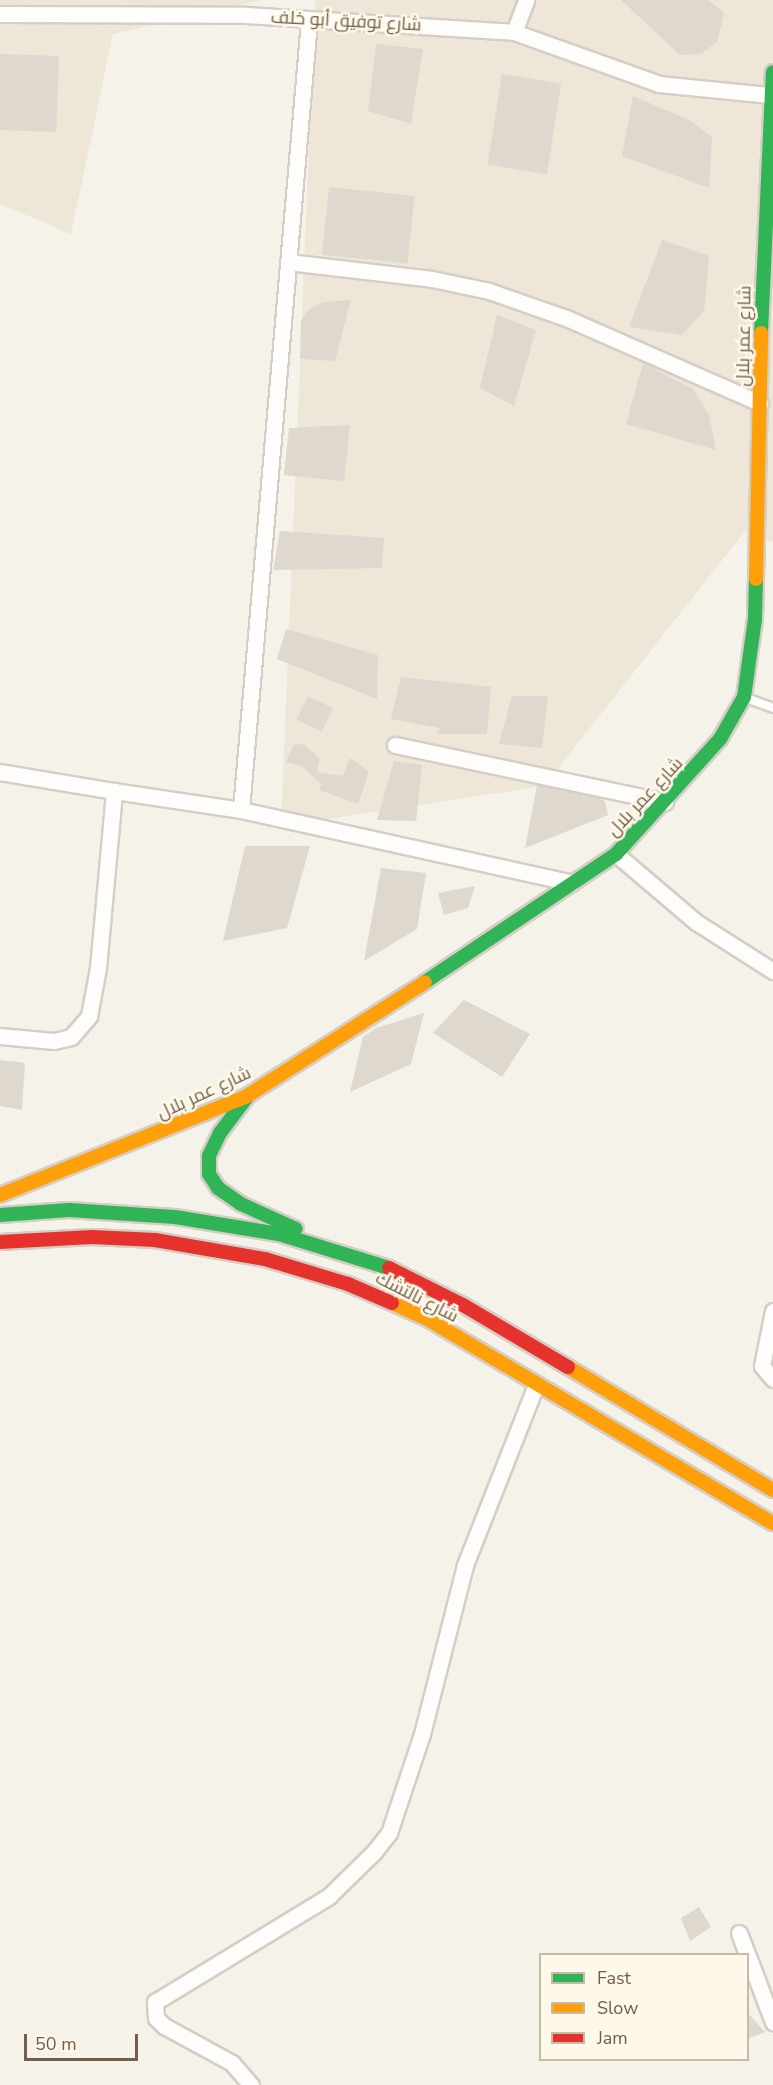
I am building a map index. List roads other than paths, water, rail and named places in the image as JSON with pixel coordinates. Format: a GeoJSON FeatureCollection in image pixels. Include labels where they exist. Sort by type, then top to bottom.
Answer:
{"type":"FeatureCollection","features":[{"type":"Feature","properties":{"kind":"street"},"geometry":{"type":"LineString","coordinates":[[514,32],[526,0]]}},
{"type":"Feature","properties":{"kind":"street","name":"شارع توفيق أبو خلف"},"geometry":{"type":"LineString","coordinates":[[0,14],[39,6],[246,15],[309,21],[514,32],[659,84],[770,95]]}},
{"type":"Feature","properties":{"kind":"street"},"geometry":{"type":"LineString","coordinates":[[241,810],[309,21]]}},
{"type":"Feature","properties":{"kind":"street","name":"شارع عمر بلال"},"geometry":{"type":"LineString","coordinates":[[0,1195],[247,1096],[485,943],[616,854],[720,739],[744,697],[755,619],[760,403],[767,305],[770,95],[773,72]]}},
{"type":"Feature","properties":{"kind":"street"},"geometry":{"type":"LineString","coordinates":[[288,262],[432,279],[489,291],[566,318],[760,403]]}},
{"type":"Feature","properties":{"kind":"street"},"geometry":{"type":"LineString","coordinates":[[395,745],[665,802]]}},
{"type":"Feature","properties":{"kind":"street"},"geometry":{"type":"LineString","coordinates":[[0,772],[241,810],[572,883]]}},
{"type":"Feature","properties":{"kind":"street"},"geometry":{"type":"LineString","coordinates":[[0,1036],[37,1042],[71,1037],[89,1016],[98,968],[114,791]]}},
{"type":"Feature","properties":{"kind":"street"},"geometry":{"type":"LineString","coordinates":[[616,854],[696,922],[773,971]]}},
{"type":"Feature","properties":{"kind":"street"},"geometry":{"type":"LineString","coordinates":[[247,1096],[220,1133],[209,1156],[209,1174],[218,1188],[242,1204],[339,1249]]}},
{"type":"Feature","properties":{"kind":"street","name":"شارع نالتشك"},"geometry":{"type":"LineString","coordinates":[[0,1215],[69,1210],[175,1217],[246,1227],[339,1249],[406,1274],[444,1294],[773,1490]]}},
{"type":"Feature","properties":{"kind":"street","name":"شارع نالتشك"},"geometry":{"type":"LineString","coordinates":[[0,1242],[92,1237],[155,1240],[265,1259],[348,1284],[424,1317],[773,1523]]}},
{"type":"Feature","properties":{"kind":"street"},"geometry":{"type":"LineString","coordinates":[[773,1311],[762,1366],[773,1379]]}},
{"type":"Feature","properties":{"kind":"street"},"geometry":{"type":"LineString","coordinates":[[251,2085],[232,2063],[164,2026],[156,2018],[155,2002],[329,1896],[374,1852],[388,1833],[422,1734],[465,1565],[536,1385]]}},
{"type":"Feature","properties":{"kind":"street"},"geometry":{"type":"LineString","coordinates":[[739,1934],[746,1953]]}},
{"type":"Feature","properties":{"kind":"street"},"geometry":{"type":"LineString","coordinates":[[749,1960],[773,2022]]}},
{"type":"Feature","properties":{"kind":"lane"},"geometry":{"type":"LineString","coordinates":[[744,697],[773,708]]}}]}
